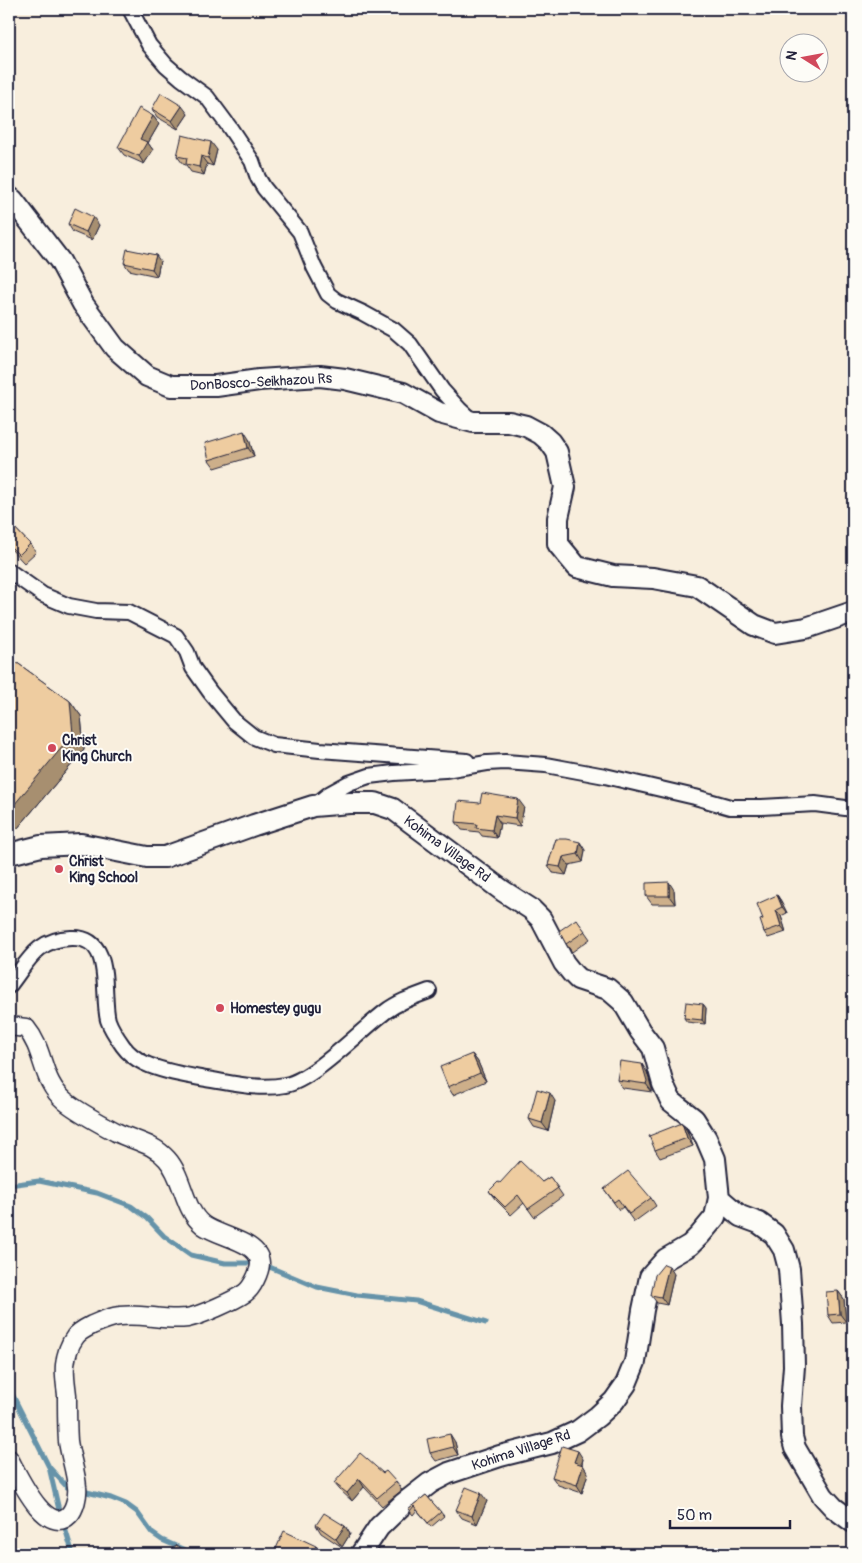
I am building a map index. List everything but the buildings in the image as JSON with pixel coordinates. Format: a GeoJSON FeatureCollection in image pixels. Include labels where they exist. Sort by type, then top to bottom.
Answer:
{"type":"FeatureCollection","features":[{"type":"Feature","properties":{"kind":"main road","name":"DonBosco-Seikhazou Rs"},"geometry":{"type":"LineString","coordinates":[[9,197],[60,261],[84,304],[115,348],[148,376],[172,386],[216,386],[259,380],[320,376],[344,379],[403,393],[439,413],[473,422],[510,422],[526,426],[541,434],[557,452],[565,487],[558,518],[558,544],[577,567],[612,576],[652,578],[698,586],[754,625],[775,633],[806,628],[853,612]]}},
{"type":"Feature","properties":{"kind":"main road","name":"Kohima Village Rd"},"geometry":{"type":"LineString","coordinates":[[9,854],[41,846],[81,844],[147,857],[165,857],[254,824],[313,806],[375,803],[393,809],[503,891],[531,909],[541,919],[564,963],[572,973],[578,979],[608,989],[623,1002],[640,1031],[653,1048],[663,1084],[671,1101],[694,1119],[706,1138],[715,1159],[718,1198],[715,1217],[690,1245],[666,1259],[650,1277],[635,1362],[626,1384],[614,1401],[578,1431],[552,1443],[500,1456],[449,1473],[430,1483],[403,1504],[380,1527],[361,1554]]}},
{"type":"Feature","properties":{"kind":"main road"},"geometry":{"type":"LineString","coordinates":[[718,1198],[740,1216],[759,1223],[774,1234],[784,1250],[790,1269],[793,1324],[794,1366],[790,1406],[792,1436],[799,1455],[823,1496],[834,1508],[853,1522]]}},
{"type":"Feature","properties":{"kind":"street"},"geometry":{"type":"LineString","coordinates":[[130,9],[148,45],[181,78],[207,97],[230,128],[252,161],[264,188],[300,232],[314,267],[328,294],[337,302],[363,313],[394,330],[410,344],[442,390],[473,422]]}},
{"type":"Feature","properties":{"kind":"street"},"geometry":{"type":"LineString","coordinates":[[9,571],[44,595],[69,606],[96,611],[129,612],[176,636],[187,652],[193,668],[210,692],[234,721],[254,737],[274,745],[487,763]]}},
{"type":"Feature","properties":{"kind":"street"},"geometry":{"type":"LineString","coordinates":[[313,806],[328,794],[349,783],[369,776],[394,772],[445,770],[505,762],[546,765],[605,776],[730,807],[815,804],[853,809]]}},
{"type":"Feature","properties":{"kind":"street"},"geometry":{"type":"LineString","coordinates":[[9,986],[36,950],[62,939],[75,938],[88,941],[98,950],[101,957],[105,980],[108,1022],[124,1047],[134,1056],[144,1063],[188,1075],[239,1085],[270,1086],[294,1083],[320,1066],[386,1011],[400,1002],[428,991]]}},
{"type":"Feature","properties":{"kind":"street"},"geometry":{"type":"LineString","coordinates":[[9,1026],[26,1028],[35,1039],[41,1054],[45,1073],[52,1086],[65,1101],[117,1132],[159,1150],[174,1169],[193,1213],[203,1225],[224,1236],[244,1243],[255,1250],[260,1263],[255,1281],[247,1292],[188,1318],[164,1319],[120,1316],[105,1319],[75,1336],[68,1351],[65,1365],[68,1440],[76,1494],[74,1507],[70,1514],[64,1518],[54,1519],[48,1516],[36,1504],[24,1487],[9,1459]]}},
{"type":"Feature","properties":{"kind":"waterway"},"geometry":{"type":"LineString","coordinates":[[9,1185],[39,1181],[97,1193],[131,1206],[147,1218],[164,1236],[191,1255],[225,1263],[260,1263],[317,1287],[357,1295],[416,1301],[486,1323]]}},
{"type":"Feature","properties":{"kind":"waterway"},"geometry":{"type":"LineString","coordinates":[[9,1388],[49,1467],[59,1510]]}},
{"type":"Feature","properties":{"kind":"waterway"},"geometry":{"type":"LineString","coordinates":[[49,1467],[67,1487],[111,1498],[126,1504],[137,1512],[152,1533],[162,1540],[194,1554]]}},
{"type":"Feature","properties":{"kind":"waterway"},"geometry":{"type":"LineString","coordinates":[[65,1528],[72,1551],[75,1554]]}},
{"type":"Feature","properties":{"kind":"place","name":"Christ King Church"},"geometry":{"type":"Point","coordinates":[52,748]}},
{"type":"Feature","properties":{"kind":"place","name":"Christ King School"},"geometry":{"type":"Point","coordinates":[59,869]}},
{"type":"Feature","properties":{"kind":"place","name":"Homestey gugu"},"geometry":{"type":"Point","coordinates":[220,1008]}}]}
